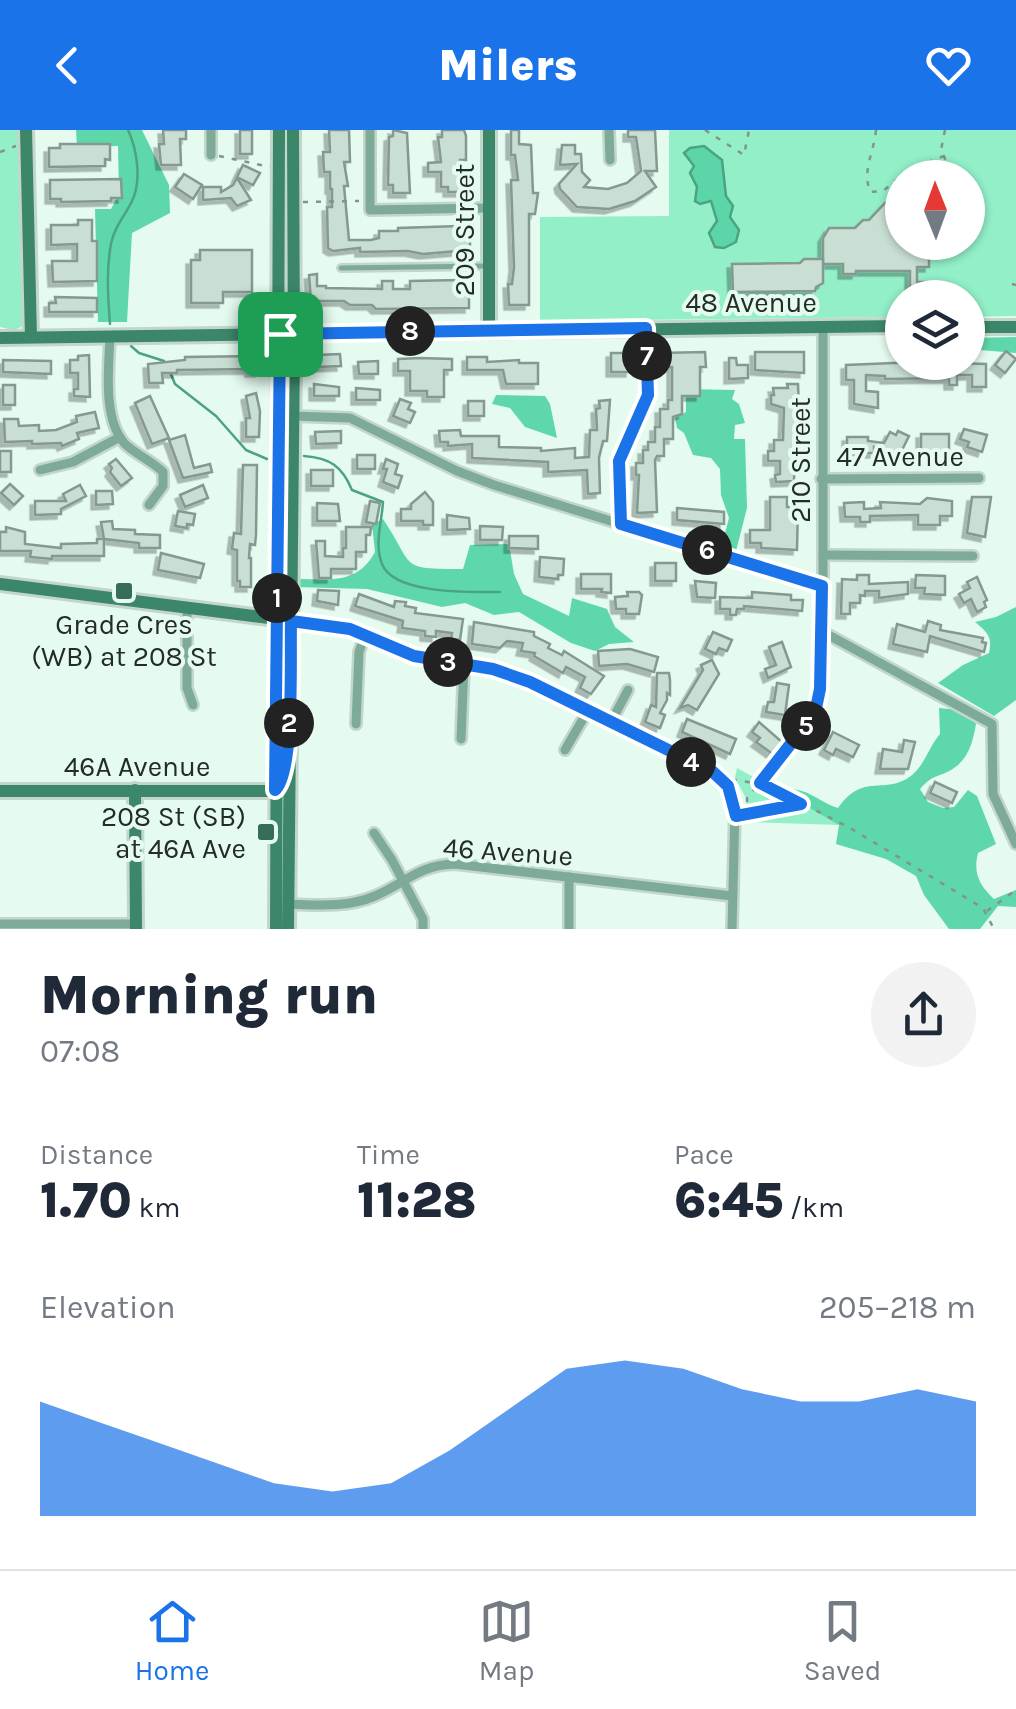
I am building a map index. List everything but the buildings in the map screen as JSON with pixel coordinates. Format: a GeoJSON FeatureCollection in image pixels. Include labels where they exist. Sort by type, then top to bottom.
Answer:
{"type":"FeatureCollection","features":[{"type":"Feature","properties":{"kind":"main road"},"geometry":{"type":"LineString","coordinates":[[276,929],[275,790],[293,416],[279,130]]}},
{"type":"Feature","properties":{"kind":"main road"},"geometry":{"type":"LineString","coordinates":[[288,929],[288,711],[284,573],[277,512],[293,130]]}},
{"type":"Feature","properties":{"kind":"main road","name":"209 Street"},"geometry":{"type":"LineString","coordinates":[[489,130],[489,329]]}},
{"type":"Feature","properties":{"kind":"main road"},"geometry":{"type":"LineString","coordinates":[[26,136],[31,337]]}},
{"type":"Feature","properties":{"kind":"main road","name":"48 Avenue"},"geometry":{"type":"LineString","coordinates":[[0,338],[885,326]]}},
{"type":"Feature","properties":{"kind":"main road"},"geometry":{"type":"LineString","coordinates":[[985,326],[1016,327]]}},
{"type":"Feature","properties":{"kind":"main road"},"geometry":{"type":"LineString","coordinates":[[0,584],[284,620]]}},
{"type":"Feature","properties":{"kind":"main road"},"geometry":{"type":"LineString","coordinates":[[275,790],[281,786],[289,756]]}},
{"type":"Feature","properties":{"kind":"main road"},"geometry":{"type":"LineString","coordinates":[[135,790],[136,926]]}},
{"type":"Feature","properties":{"kind":"main road","name":"46A Avenue"},"geometry":{"type":"LineString","coordinates":[[0,791],[275,790]]}},
{"type":"Feature","properties":{"kind":"street"},"geometry":{"type":"LineString","coordinates":[[211,130],[211,155]]}},
{"type":"Feature","properties":{"kind":"street"},"geometry":{"type":"LineString","coordinates":[[370,130],[370,210],[489,208]]}},
{"type":"Feature","properties":{"kind":"street"},"geometry":{"type":"LineString","coordinates":[[609,130],[610,160]]}},
{"type":"Feature","properties":{"kind":"street","name":"210 Street"},"geometry":{"type":"LineString","coordinates":[[815,713],[823,632],[823,326]]}},
{"type":"Feature","properties":{"kind":"street"},"geometry":{"type":"LineString","coordinates":[[621,524],[619,461],[648,395],[646,328]]}},
{"type":"Feature","properties":{"kind":"street"},"geometry":{"type":"LineString","coordinates":[[110,336],[110,398],[120,437],[163,472],[163,486],[149,505]]}},
{"type":"Feature","properties":{"kind":"street"},"geometry":{"type":"LineString","coordinates":[[293,416],[350,418],[457,472],[822,586]]}},
{"type":"Feature","properties":{"kind":"street"},"geometry":{"type":"LineString","coordinates":[[40,470],[73,462],[120,437]]}},
{"type":"Feature","properties":{"kind":"street","name":"47 Avenue"},"geometry":{"type":"LineString","coordinates":[[821,480],[979,478]]}},
{"type":"Feature","properties":{"kind":"street"},"geometry":{"type":"LineString","coordinates":[[822,555],[973,556]]}},
{"type":"Feature","properties":{"kind":"street"},"geometry":{"type":"LineString","coordinates":[[187,607],[188,688],[193,705]]}},
{"type":"Feature","properties":{"kind":"street"},"geometry":{"type":"LineString","coordinates":[[284,620],[350,629],[414,656],[493,669],[530,682],[721,778],[741,816],[732,929]]}},
{"type":"Feature","properties":{"kind":"street"},"geometry":{"type":"LineString","coordinates":[[823,632],[992,724],[993,794],[1016,844]]}},
{"type":"Feature","properties":{"kind":"street"},"geometry":{"type":"LineString","coordinates":[[356,724],[359,652],[364,635]]}},
{"type":"Feature","properties":{"kind":"street"},"geometry":{"type":"LineString","coordinates":[[460,739],[464,664]]}},
{"type":"Feature","properties":{"kind":"street"},"geometry":{"type":"LineString","coordinates":[[610,724],[628,690]]}},
{"type":"Feature","properties":{"kind":"street"},"geometry":{"type":"LineString","coordinates":[[565,750],[587,712]]}},
{"type":"Feature","properties":{"kind":"street"},"geometry":{"type":"LineString","coordinates":[[374,833],[423,919],[423,929]]}},
{"type":"Feature","properties":{"kind":"street","name":"46 Avenue"},"geometry":{"type":"LineString","coordinates":[[288,904],[348,905],[375,896],[434,865],[732,896]]}},
{"type":"Feature","properties":{"kind":"street"},"geometry":{"type":"LineString","coordinates":[[569,929],[570,877]]}},
{"type":"Feature","properties":{"kind":"street"},"geometry":{"type":"LineString","coordinates":[[0,924],[136,926]]}},
{"type":"Feature","properties":{"kind":"lane"},"geometry":{"type":"LineString","coordinates":[[341,268],[489,266]]}},
{"type":"Feature","properties":{"kind":"path"},"geometry":{"type":"LineString","coordinates":[[705,130],[744,156],[749,130]]}},
{"type":"Feature","properties":{"kind":"path"},"geometry":{"type":"LineString","coordinates":[[876,130],[874,150],[865,170],[870,192],[882,191],[910,169],[944,156]]}},
{"type":"Feature","properties":{"kind":"path"},"geometry":{"type":"LineString","coordinates":[[944,130],[941,150],[946,160]]}},
{"type":"Feature","properties":{"kind":"path"},"geometry":{"type":"LineString","coordinates":[[0,152],[26,136]]}},
{"type":"Feature","properties":{"kind":"path"},"geometry":{"type":"LineString","coordinates":[[211,155],[271,167]]}},
{"type":"Feature","properties":{"kind":"path"},"geometry":{"type":"LineString","coordinates":[[302,202],[359,201]]}},
{"type":"Feature","properties":{"kind":"path"},"geometry":{"type":"LineString","coordinates":[[801,804],[741,816],[747,798],[815,713]]}},
{"type":"Feature","properties":{"kind":"path"},"geometry":{"type":"LineString","coordinates":[[721,778],[760,783],[866,837],[986,912],[994,929]]}},
{"type":"Feature","properties":{"kind":"path"},"geometry":{"type":"LineString","coordinates":[[986,912],[1016,890]]}},
{"type":"Feature","properties":{"kind":"shaded area"},"geometry":{"type":"Polygon","coordinates":[[[0,130],[19,130],[25,314],[23,326],[14,330],[0,327],[0,130]]]}},
{"type":"Feature","properties":{"kind":"shaded area"},"geometry":{"type":"Polygon","coordinates":[[[76,130],[142,130],[169,185],[170,213],[132,233],[127,322],[98,322],[95,209],[111,209],[119,194],[118,146],[77,147],[76,130]]]}},
{"type":"Feature","properties":{"kind":"shaded area"},"geometry":{"type":"Polygon","coordinates":[[[669,130],[1016,130],[1016,316],[985,317],[985,280],[885,280],[885,317],[540,321],[540,217],[669,216],[669,130]]]}},
{"type":"Feature","properties":{"kind":"shaded area"},"geometry":{"type":"Polygon","coordinates":[[[704,146],[722,160],[726,196],[733,206],[730,217],[739,230],[736,242],[724,248],[715,247],[709,233],[717,221],[711,201],[695,201],[697,187],[690,173],[694,166],[684,153],[704,146]]]}},
{"type":"Feature","properties":{"kind":"shaded area"},"geometry":{"type":"Polygon","coordinates":[[[1016,337],[1016,353],[985,350],[985,338],[1016,337]]]}},
{"type":"Feature","properties":{"kind":"shaded area"},"geometry":{"type":"Polygon","coordinates":[[[686,389],[735,390],[732,399],[739,404],[745,423],[735,425],[734,439],[745,439],[747,508],[736,551],[721,548],[729,518],[721,495],[720,469],[711,458],[693,455],[684,433],[677,428],[675,418],[686,412],[686,389]]]}},
{"type":"Feature","properties":{"kind":"shaded area"},"geometry":{"type":"Polygon","coordinates":[[[496,395],[545,396],[557,438],[525,427],[510,408],[492,404],[496,395]]]}},
{"type":"Feature","properties":{"kind":"shaded area"},"geometry":{"type":"Polygon","coordinates":[[[383,519],[405,556],[417,566],[427,568],[463,569],[470,545],[509,544],[514,574],[523,594],[569,616],[572,598],[607,609],[615,627],[634,642],[609,644],[595,651],[571,643],[519,612],[494,615],[465,603],[442,607],[367,589],[295,587],[296,579],[342,578],[360,570],[375,552],[372,524],[383,519]]]}},
{"type":"Feature","properties":{"kind":"shaded area"},"geometry":{"type":"Polygon","coordinates":[[[1016,607],[1016,700],[994,716],[938,683],[989,653],[988,635],[975,622],[1016,607]]]}},
{"type":"Feature","properties":{"kind":"shaded area"},"geometry":{"type":"Polygon","coordinates":[[[939,708],[969,711],[976,724],[973,737],[959,764],[920,789],[928,802],[943,808],[954,807],[968,790],[977,796],[996,844],[978,853],[979,878],[994,899],[1016,890],[1016,907],[998,906],[980,929],[949,929],[924,895],[916,876],[886,859],[836,844],[839,825],[787,795],[791,789],[798,790],[838,808],[864,787],[890,785],[908,778],[940,734],[939,708]]]}},
{"type":"Feature","properties":{"kind":"shaded area"},"geometry":{"type":"Polygon","coordinates":[[[737,768],[840,825],[747,822],[746,798],[735,778],[737,768]]]}},
{"type":"Feature","properties":{"kind":"waterway"},"geometry":{"type":"LineString","coordinates":[[110,324],[111,244],[132,201],[138,175],[128,130]]}},
{"type":"Feature","properties":{"kind":"waterway"},"geometry":{"type":"LineString","coordinates":[[131,346],[139,353],[164,361]]}},
{"type":"Feature","properties":{"kind":"waterway"},"geometry":{"type":"LineString","coordinates":[[170,372],[175,384],[216,416],[246,450],[267,459]]}},
{"type":"Feature","properties":{"kind":"waterway"},"geometry":{"type":"LineString","coordinates":[[304,456],[334,465],[352,490],[383,502],[379,549],[389,574],[435,590],[500,592]]}},
{"type":"Feature","properties":{"kind":"place","name":"Grade Cres (WB) at 208 St"},"geometry":{"type":"Point","coordinates":[124,591]}},
{"type":"Feature","properties":{"kind":"place","name":"208 St (SB) at 46A Ave"},"geometry":{"type":"Point","coordinates":[266,832]}},
{"type":"Feature","properties":{"kind":"route"},"geometry":{"type":"LineString","coordinates":[[646,328],[648,395],[619,461],[621,524],[822,586],[820,689],[815,713],[760,783],[801,804],[736,816],[728,786],[713,772],[530,682],[493,669],[414,656],[350,629],[291,621],[289,756],[281,786],[275,790],[280,334],[646,328]]}}]}
